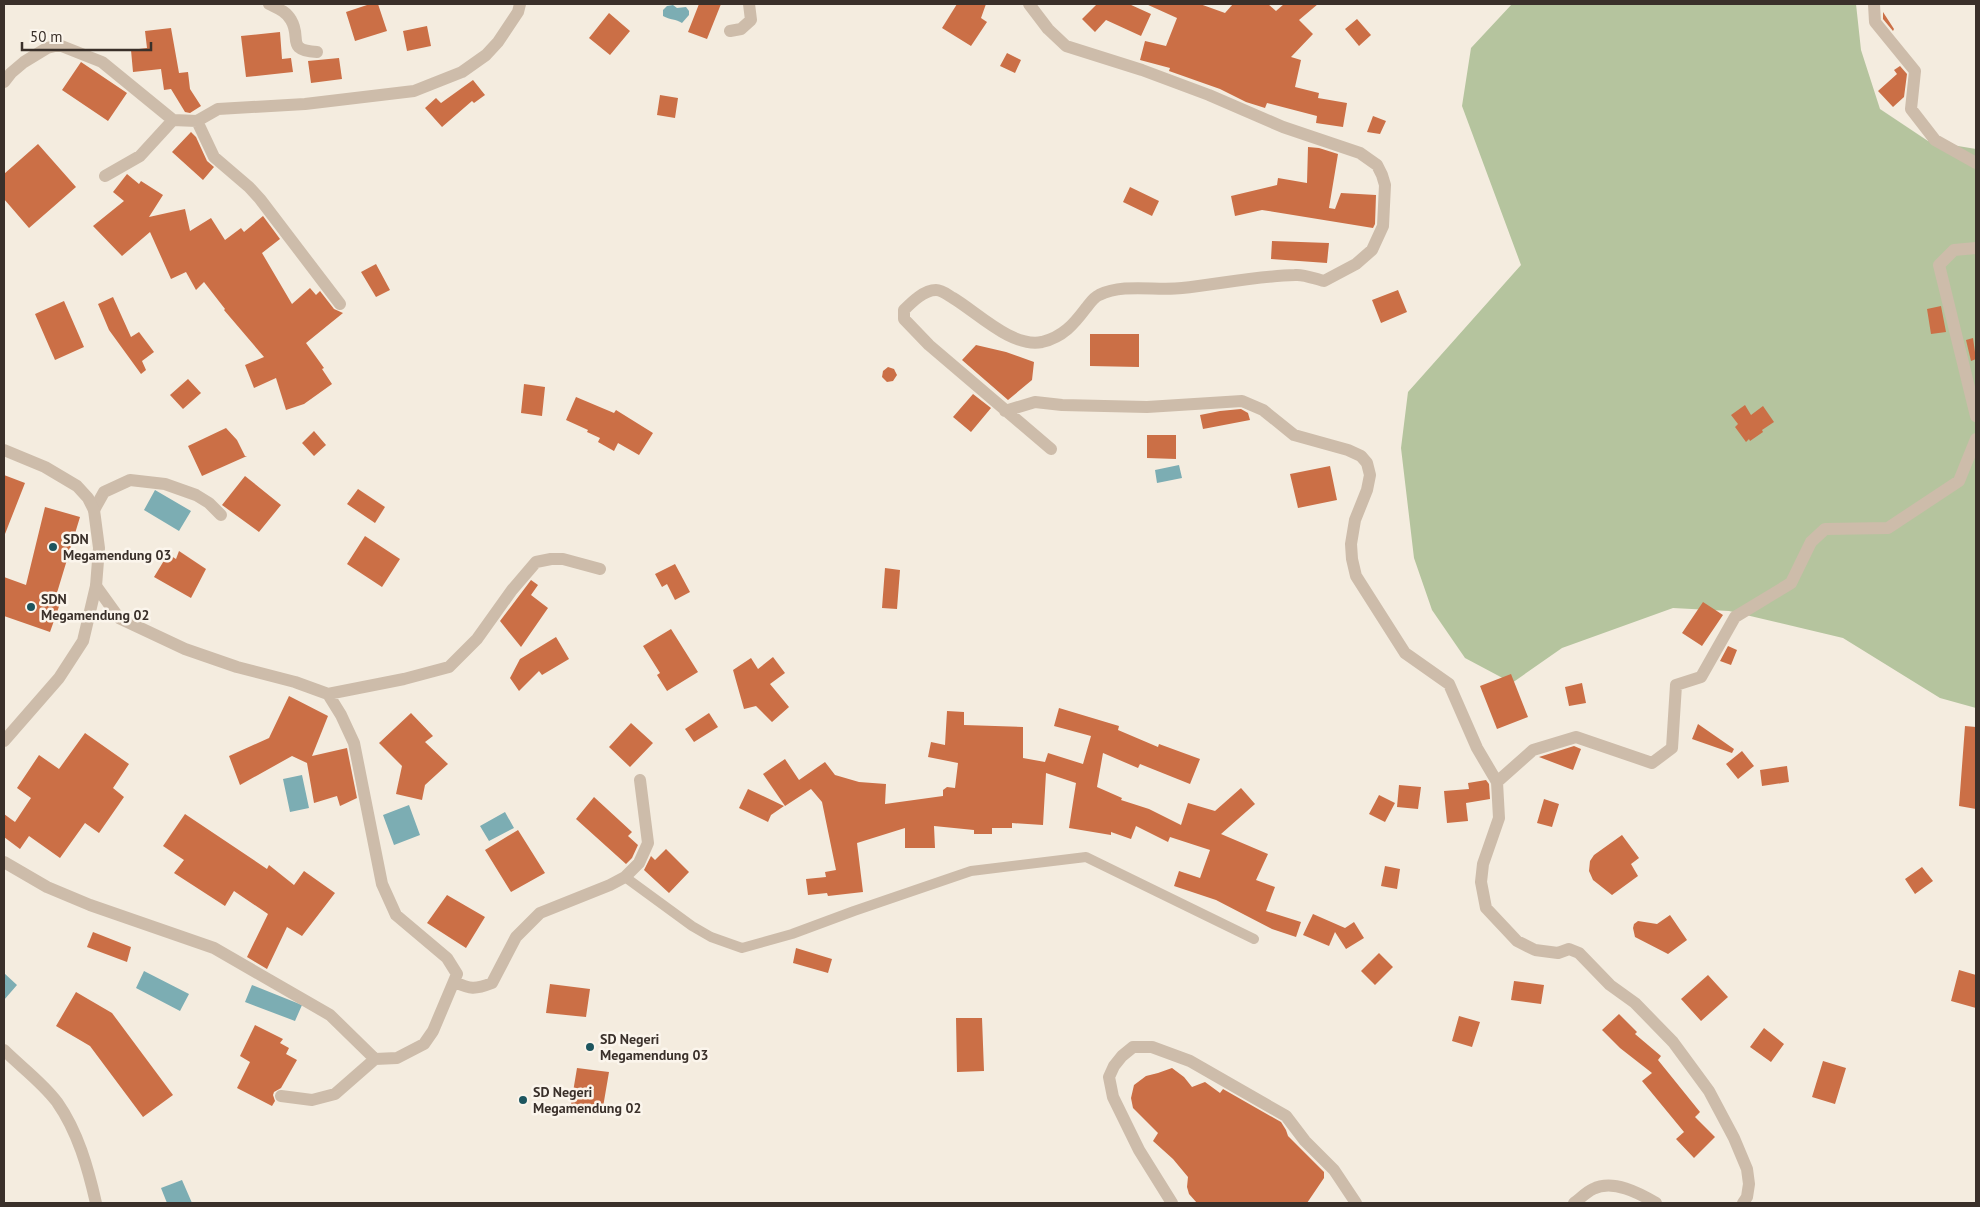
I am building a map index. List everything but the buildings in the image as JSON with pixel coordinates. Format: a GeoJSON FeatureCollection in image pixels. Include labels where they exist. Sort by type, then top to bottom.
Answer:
{"type":"FeatureCollection","features":[{"type":"Feature","properties":{"kind":"street"},"geometry":{"type":"LineString","coordinates":[[269,4],[285,12],[292,22],[297,45],[303,51],[317,52]]}},
{"type":"Feature","properties":{"kind":"street"},"geometry":{"type":"LineString","coordinates":[[4,82],[24,62],[47,48],[59,45],[102,62],[173,120],[197,121],[218,109],[296,104],[414,91],[462,72],[486,55],[498,42],[518,12],[520,4]]}},
{"type":"Feature","properties":{"kind":"street"},"geometry":{"type":"LineString","coordinates":[[730,31],[741,29],[751,20],[749,4]]}},
{"type":"Feature","properties":{"kind":"street"},"geometry":{"type":"LineString","coordinates":[[1029,4],[1048,29],[1066,46],[1210,95],[1283,127],[1360,153],[1377,165],[1382,174],[1384,185],[1383,226],[1372,250],[1356,264],[1324,281],[1297,274],[1179,288],[1124,289],[1107,292],[1096,296],[1065,332],[1054,339],[1038,342],[1023,342],[995,327],[965,305],[939,291],[926,292],[910,303],[904,310],[904,319],[929,345],[1051,448]]}},
{"type":"Feature","properties":{"kind":"street"},"geometry":{"type":"LineString","coordinates":[[1874,4],[1875,22],[1915,71],[1911,109],[1935,140],[1976,162]]}},
{"type":"Feature","properties":{"kind":"street"},"geometry":{"type":"LineString","coordinates":[[105,176],[140,156],[173,120]]}},
{"type":"Feature","properties":{"kind":"street"},"geometry":{"type":"LineString","coordinates":[[197,121],[214,157],[250,187],[340,304]]}},
{"type":"Feature","properties":{"kind":"street"},"geometry":{"type":"LineString","coordinates":[[1976,248],[1954,250],[1939,265],[1976,416]]}},
{"type":"Feature","properties":{"kind":"street"},"geometry":{"type":"LineString","coordinates":[[1005,411],[1035,402],[1062,406],[1147,406],[1242,401],[1263,410],[1294,435],[1348,450],[1361,456],[1367,463],[1370,475],[1367,490],[1354,520],[1351,544],[1356,576],[1406,653],[1449,684],[1477,748],[1497,782],[1499,818],[1483,864],[1481,882],[1486,908],[1517,941],[1535,950],[1558,953],[1569,949],[1579,953],[1610,985],[1635,1003],[1673,1042],[1709,1091],[1734,1138],[1747,1169],[1747,1197],[1743,1203]]}},
{"type":"Feature","properties":{"kind":"street"},"geometry":{"type":"LineString","coordinates":[[1497,782],[1533,750],[1576,737],[1652,763],[1672,748],[1676,685],[1701,677],[1735,617],[1791,583],[1811,542],[1825,529],[1888,528],[1959,481],[1976,439]]}},
{"type":"Feature","properties":{"kind":"street"},"geometry":{"type":"LineString","coordinates":[[4,450],[45,467],[77,486],[88,498],[94,510],[99,548],[96,586],[84,642],[59,678],[4,741]]}},
{"type":"Feature","properties":{"kind":"street"},"geometry":{"type":"LineString","coordinates":[[94,510],[104,492],[130,480],[165,484],[196,495],[209,503],[221,515]]}},
{"type":"Feature","properties":{"kind":"street"},"geometry":{"type":"LineString","coordinates":[[96,586],[119,618],[185,649],[237,668],[295,682],[328,694],[404,679],[449,667],[477,639],[512,590],[536,562],[563,559],[600,569]]}},
{"type":"Feature","properties":{"kind":"street"},"geometry":{"type":"LineString","coordinates":[[281,1096],[312,1100],[335,1094],[375,1059],[396,1058],[424,1044],[433,1031],[457,974],[447,958],[396,915],[382,884],[354,743],[341,714],[328,694]]}},
{"type":"Feature","properties":{"kind":"street"},"geometry":{"type":"LineString","coordinates":[[454,982],[471,989],[478,989],[492,983],[516,937],[540,913],[610,885],[624,877],[639,863],[648,842],[640,780]]}},
{"type":"Feature","properties":{"kind":"street"},"geometry":{"type":"LineString","coordinates":[[4,862],[47,887],[90,905],[214,948],[330,1014],[375,1059]]}},
{"type":"Feature","properties":{"kind":"street"},"geometry":{"type":"LineString","coordinates":[[1172,1203],[1139,1150],[1113,1097],[1109,1077],[1114,1066],[1133,1047],[1152,1047],[1190,1061],[1286,1116],[1305,1141],[1334,1170],[1356,1203]]}},
{"type":"Feature","properties":{"kind":"street"},"geometry":{"type":"LineString","coordinates":[[4,1050],[56,1102],[77,1138],[96,1203]]}},
{"type":"Feature","properties":{"kind":"street"},"geometry":{"type":"LineString","coordinates":[[1574,1203],[1593,1189],[1605,1186],[1640,1194],[1656,1203]]}},
{"type":"Feature","properties":{"kind":"lane"},"geometry":{"type":"LineString","coordinates":[[624,877],[692,926],[711,937],[742,948],[792,934],[971,871],[1086,858],[1254,939]]}},
{"type":"Feature","properties":{"kind":"green space"},"geometry":{"type":"Polygon","coordinates":[[[1512,4],[1856,4],[1861,50],[1880,109],[1928,141],[1976,149],[1976,708],[1940,698],[1843,638],[1729,611],[1673,608],[1562,648],[1512,683],[1465,658],[1432,610],[1414,558],[1401,448],[1408,392],[1521,265],[1462,106],[1471,48],[1512,4]]]}},
{"type":"Feature","properties":{"kind":"water"},"geometry":{"type":"Polygon","coordinates":[[[673,5],[677,8],[686,7],[689,11],[689,15],[682,23],[663,16],[663,10],[667,6],[673,5]]]}},
{"type":"Feature","properties":{"kind":"water"},"geometry":{"type":"Polygon","coordinates":[[[1179,465],[1182,478],[1157,483],[1155,470],[1179,465]]]}},
{"type":"Feature","properties":{"kind":"water"},"geometry":{"type":"Polygon","coordinates":[[[155,490],[191,511],[179,531],[144,510],[155,490]]]}},
{"type":"Feature","properties":{"kind":"water"},"geometry":{"type":"Polygon","coordinates":[[[302,775],[309,808],[290,812],[283,779],[302,775]]]}},
{"type":"Feature","properties":{"kind":"water"},"geometry":{"type":"Polygon","coordinates":[[[409,805],[420,835],[394,845],[383,815],[409,805]]]}},
{"type":"Feature","properties":{"kind":"water"},"geometry":{"type":"Polygon","coordinates":[[[505,812],[514,828],[489,841],[480,826],[505,812]]]}},
{"type":"Feature","properties":{"kind":"water"},"geometry":{"type":"Polygon","coordinates":[[[144,971],[189,994],[180,1011],[136,988],[144,971]]]}},
{"type":"Feature","properties":{"kind":"water"},"geometry":{"type":"Polygon","coordinates":[[[4,973],[17,985],[4,1000],[4,973]]]}},
{"type":"Feature","properties":{"kind":"water"},"geometry":{"type":"Polygon","coordinates":[[[252,985],[302,1005],[295,1021],[245,1002],[252,985]]]}},
{"type":"Feature","properties":{"kind":"water"},"geometry":{"type":"Polygon","coordinates":[[[182,1180],[192,1203],[167,1203],[161,1188],[182,1180]]]}},
{"type":"Feature","properties":{"kind":"place","name":"SDN Megamendung 03"},"geometry":{"type":"Point","coordinates":[53,547]}},
{"type":"Feature","properties":{"kind":"place","name":"SDN Megamendung 02"},"geometry":{"type":"Point","coordinates":[31,607]}},
{"type":"Feature","properties":{"kind":"place","name":"SD Negeri Megamendung 03"},"geometry":{"type":"Point","coordinates":[590,1047]}},
{"type":"Feature","properties":{"kind":"place","name":"SD Negeri Megamendung 02"},"geometry":{"type":"Point","coordinates":[523,1100]}}]}
